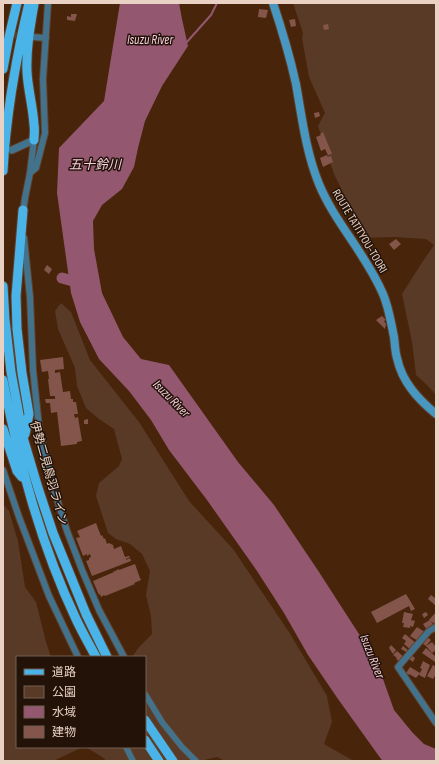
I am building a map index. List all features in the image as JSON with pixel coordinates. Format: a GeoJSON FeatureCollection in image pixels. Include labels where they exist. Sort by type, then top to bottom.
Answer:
{"type":"FeatureCollection","features":[{"type":"Feature","properties":{"kind":"main road"},"geometry":{"type":"LineString","coordinates":[[3,38],[13,3]]}},
{"type":"Feature","properties":{"kind":"main road"},"geometry":{"type":"LineString","coordinates":[[3,69],[17,3]]}},
{"type":"Feature","properties":{"kind":"main road"},"geometry":{"type":"LineString","coordinates":[[3,171],[8,113],[21,37],[29,3]]}},
{"type":"Feature","properties":{"kind":"main road"},"geometry":{"type":"LineString","coordinates":[[34,3],[29,37],[27,72],[34,126],[34,140]]}},
{"type":"Feature","properties":{"kind":"main road","name":"ROUTE TATITYOU-TOORI"},"geometry":{"type":"LineString","coordinates":[[273,3],[296,84],[305,138],[319,185],[335,214],[368,265],[382,292],[391,321],[397,359],[401,372],[408,386],[417,397],[436,414]]}},
{"type":"Feature","properties":{"kind":"main road"},"geometry":{"type":"LineString","coordinates":[[23,210],[16,296],[17,329],[29,414],[24,441]]}},
{"type":"Feature","properties":{"kind":"main road","name":"伊勢二見鳥羽ライン"},"geometry":{"type":"LineString","coordinates":[[3,286],[5,320],[12,372],[24,441],[56,540],[86,614],[107,656]]}},
{"type":"Feature","properties":{"kind":"main road","name":"伊勢二見鳥羽ライン"},"geometry":{"type":"LineString","coordinates":[[3,380],[26,482],[43,536],[58,578],[76,619],[95,656]]}},
{"type":"Feature","properties":{"kind":"main road"},"geometry":{"type":"LineString","coordinates":[[3,429],[17,471],[26,482]]}},
{"type":"Feature","properties":{"kind":"main road"},"geometry":{"type":"LineString","coordinates":[[146,721],[173,761]]}},
{"type":"Feature","properties":{"kind":"main road"},"geometry":{"type":"LineString","coordinates":[[146,742],[159,761]]}},
{"type":"Feature","properties":{"kind":"street"},"geometry":{"type":"LineString","coordinates":[[30,173],[36,168],[45,133],[43,79],[48,3]]}},
{"type":"Feature","properties":{"kind":"street"},"geometry":{"type":"LineString","coordinates":[[33,37],[46,38]]}},
{"type":"Feature","properties":{"kind":"street"},"geometry":{"type":"LineString","coordinates":[[12,150],[34,140]]}},
{"type":"Feature","properties":{"kind":"street"},"geometry":{"type":"LineString","coordinates":[[34,140],[23,210],[25,252],[30,297],[33,370],[39,427],[50,480],[67,531],[99,610],[123,656]]}},
{"type":"Feature","properties":{"kind":"street"},"geometry":{"type":"LineString","coordinates":[[3,470],[49,596],[78,656]]}},
{"type":"Feature","properties":{"kind":"street"},"geometry":{"type":"LineString","coordinates":[[436,627],[429,631],[398,667],[436,723]]}},
{"type":"Feature","properties":{"kind":"street"},"geometry":{"type":"LineString","coordinates":[[146,696],[162,722],[182,747],[196,761]]}},
{"type":"Feature","properties":{"kind":"street"},"geometry":{"type":"LineString","coordinates":[[126,748],[133,761]]}},
{"type":"Feature","properties":{"kind":"green space"},"geometry":{"type":"Polygon","coordinates":[[[293,3],[436,3],[436,395],[416,375],[412,342],[402,294],[434,245],[426,239],[394,237],[365,238],[334,174],[318,126],[325,113],[309,77],[302,38],[303,33],[293,3]]]}},
{"type":"Feature","properties":{"kind":"green space"},"geometry":{"type":"Polygon","coordinates":[[[61,303],[71,312],[90,360],[139,422],[189,501],[233,549],[289,632],[327,696],[332,722],[324,744],[354,761],[225,761],[217,757],[200,761],[105,761],[105,759],[88,748],[146,748],[146,656],[133,656],[152,634],[151,616],[146,595],[150,571],[142,554],[130,544],[116,539],[108,533],[96,496],[99,483],[119,466],[122,459],[114,429],[86,408],[77,386],[75,368],[58,329],[55,311],[61,303]]]}},
{"type":"Feature","properties":{"kind":"green space"},"geometry":{"type":"Polygon","coordinates":[[[3,504],[9,511],[18,541],[25,587],[36,602],[51,656],[16,656],[16,748],[81,748],[53,761],[3,761],[3,504]]]}},
{"type":"Feature","properties":{"kind":"water","name":"五十鈴川"},"geometry":{"type":"Polygon","coordinates":[[[120,3],[179,3],[188,46],[162,86],[145,121],[134,167],[122,189],[102,205],[93,221],[94,249],[102,293],[123,337],[141,359],[169,365],[238,462],[274,505],[377,662],[394,710],[424,744],[436,749],[436,761],[383,761],[381,759],[308,655],[284,613],[257,571],[207,500],[169,450],[151,420],[129,391],[99,359],[80,322],[71,293],[57,193],[59,148],[104,101],[120,3]]]}},
{"type":"Feature","properties":{"kind":"building"},"geometry":{"type":"Polygon","coordinates":[[[259,9],[268,10],[266,18],[258,17],[259,9]]]}},
{"type":"Feature","properties":{"kind":"building"},"geometry":{"type":"Polygon","coordinates":[[[71,14],[77,14],[75,21],[67,20],[67,16],[71,17],[71,14]]]}},
{"type":"Feature","properties":{"kind":"building"},"geometry":{"type":"Polygon","coordinates":[[[295,19],[296,26],[291,27],[289,20],[295,19]]]}},
{"type":"Feature","properties":{"kind":"building"},"geometry":{"type":"Polygon","coordinates":[[[328,24],[329,29],[324,30],[323,25],[328,24]]]}},
{"type":"Feature","properties":{"kind":"building"},"geometry":{"type":"Polygon","coordinates":[[[319,112],[320,116],[315,118],[314,113],[319,112]]]}},
{"type":"Feature","properties":{"kind":"building"},"geometry":{"type":"Polygon","coordinates":[[[323,132],[332,154],[328,155],[325,149],[321,151],[316,137],[321,135],[320,134],[323,132]]]}},
{"type":"Feature","properties":{"kind":"building"},"geometry":{"type":"Polygon","coordinates":[[[327,155],[328,157],[331,156],[333,162],[323,167],[320,158],[327,155]]]}},
{"type":"Feature","properties":{"kind":"building"},"geometry":{"type":"Polygon","coordinates":[[[396,239],[401,244],[394,250],[389,244],[396,239]]]}},
{"type":"Feature","properties":{"kind":"building"},"geometry":{"type":"Polygon","coordinates":[[[47,265],[52,269],[49,274],[44,270],[47,265]]]}},
{"type":"Feature","properties":{"kind":"building"},"geometry":{"type":"Polygon","coordinates":[[[382,316],[386,320],[384,321],[386,324],[385,329],[376,320],[382,316]]]}},
{"type":"Feature","properties":{"kind":"building"},"geometry":{"type":"Polygon","coordinates":[[[63,357],[64,369],[55,370],[55,373],[60,372],[63,392],[70,391],[71,399],[73,399],[73,402],[76,402],[78,414],[74,414],[75,418],[78,417],[82,441],[77,442],[77,444],[61,446],[57,412],[51,413],[50,403],[46,403],[45,399],[55,399],[55,396],[50,396],[48,371],[42,372],[40,360],[63,357]]]}},
{"type":"Feature","properties":{"kind":"building"},"geometry":{"type":"Polygon","coordinates":[[[88,419],[88,424],[84,424],[84,420],[88,419]]]}},
{"type":"Feature","properties":{"kind":"building"},"geometry":{"type":"Polygon","coordinates":[[[96,523],[101,536],[102,535],[104,539],[105,538],[107,544],[109,543],[113,545],[114,549],[121,546],[125,557],[130,557],[126,560],[130,558],[131,561],[92,576],[86,561],[91,557],[90,554],[83,556],[76,538],[80,537],[77,531],[96,523]]]}},
{"type":"Feature","properties":{"kind":"building"},"geometry":{"type":"Polygon","coordinates":[[[135,564],[141,580],[134,583],[135,584],[105,596],[104,595],[101,597],[100,594],[99,595],[93,581],[119,569],[135,564]]]}},
{"type":"Feature","properties":{"kind":"building"},"geometry":{"type":"Polygon","coordinates":[[[406,594],[415,609],[411,611],[409,606],[377,623],[371,612],[406,594]]]}},
{"type":"Feature","properties":{"kind":"building"},"geometry":{"type":"Polygon","coordinates":[[[431,595],[436,600],[436,606],[428,599],[431,595]]]}},
{"type":"Feature","properties":{"kind":"building"},"geometry":{"type":"Polygon","coordinates":[[[404,612],[413,614],[411,620],[415,621],[413,627],[403,627],[404,623],[402,623],[404,612]]]}},
{"type":"Feature","properties":{"kind":"building"},"geometry":{"type":"Polygon","coordinates":[[[426,612],[428,615],[424,618],[422,614],[426,612]]]}},
{"type":"Feature","properties":{"kind":"building"},"geometry":{"type":"Polygon","coordinates":[[[436,612],[436,625],[429,620],[436,612]]]}},
{"type":"Feature","properties":{"kind":"building"},"geometry":{"type":"Polygon","coordinates":[[[430,620],[434,626],[427,630],[423,624],[430,620]]]}},
{"type":"Feature","properties":{"kind":"building"},"geometry":{"type":"Polygon","coordinates":[[[417,627],[425,632],[418,641],[410,636],[417,627]]]}},
{"type":"Feature","properties":{"kind":"building"},"geometry":{"type":"Polygon","coordinates":[[[405,634],[416,643],[411,650],[404,644],[406,641],[402,638],[405,634]]]}},
{"type":"Feature","properties":{"kind":"building"},"geometry":{"type":"Polygon","coordinates":[[[427,637],[431,640],[426,646],[422,643],[427,637]]]}},
{"type":"Feature","properties":{"kind":"building"},"geometry":{"type":"Polygon","coordinates":[[[432,642],[436,647],[436,650],[432,653],[426,646],[432,642]]]}},
{"type":"Feature","properties":{"kind":"building"},"geometry":{"type":"Polygon","coordinates":[[[391,645],[396,650],[393,654],[389,648],[391,645]]]}},
{"type":"Feature","properties":{"kind":"building"},"geometry":{"type":"Polygon","coordinates":[[[403,646],[409,651],[408,653],[401,649],[403,646]]]}},
{"type":"Feature","properties":{"kind":"building"},"geometry":{"type":"Polygon","coordinates":[[[426,648],[435,656],[436,654],[435,662],[422,653],[426,648]]]}},
{"type":"Feature","properties":{"kind":"building"},"geometry":{"type":"Polygon","coordinates":[[[397,651],[404,657],[400,662],[393,655],[397,651]]]}},
{"type":"Feature","properties":{"kind":"building"},"geometry":{"type":"Polygon","coordinates":[[[411,655],[415,658],[413,662],[409,659],[411,655]]]}},
{"type":"Feature","properties":{"kind":"building"},"geometry":{"type":"Polygon","coordinates":[[[423,661],[430,665],[425,678],[419,675],[422,669],[420,668],[423,661]]]}},
{"type":"Feature","properties":{"kind":"building"},"geometry":{"type":"Polygon","coordinates":[[[433,665],[436,667],[436,674],[433,679],[427,676],[433,665]]]}},
{"type":"Feature","properties":{"kind":"building"},"geometry":{"type":"Polygon","coordinates":[[[410,667],[420,673],[416,678],[406,673],[410,667]]]}},
{"type":"Feature","properties":{"kind":"waterway"},"geometry":{"type":"LineString","coordinates":[[186,43],[211,15],[217,3]]}},
{"type":"Feature","properties":{"kind":"waterway"},"geometry":{"type":"LineString","coordinates":[[62,278],[80,283]]}},
{"type":"Feature","properties":{"kind":"tunnel"},"geometry":{"type":"LineString","coordinates":[[3,34],[24,36]]}},
{"type":"Feature","properties":{"kind":"water label","name":"Isuzu River"},"geometry":{"type":"Point","coordinates":[150,39]}},
{"type":"Feature","properties":{"kind":"water label","name":"Isuzu River"},"geometry":{"type":"Point","coordinates":[172,398]}},
{"type":"Feature","properties":{"kind":"water label","name":"Isuzu River"},"geometry":{"type":"Point","coordinates":[373,656]}}]}
